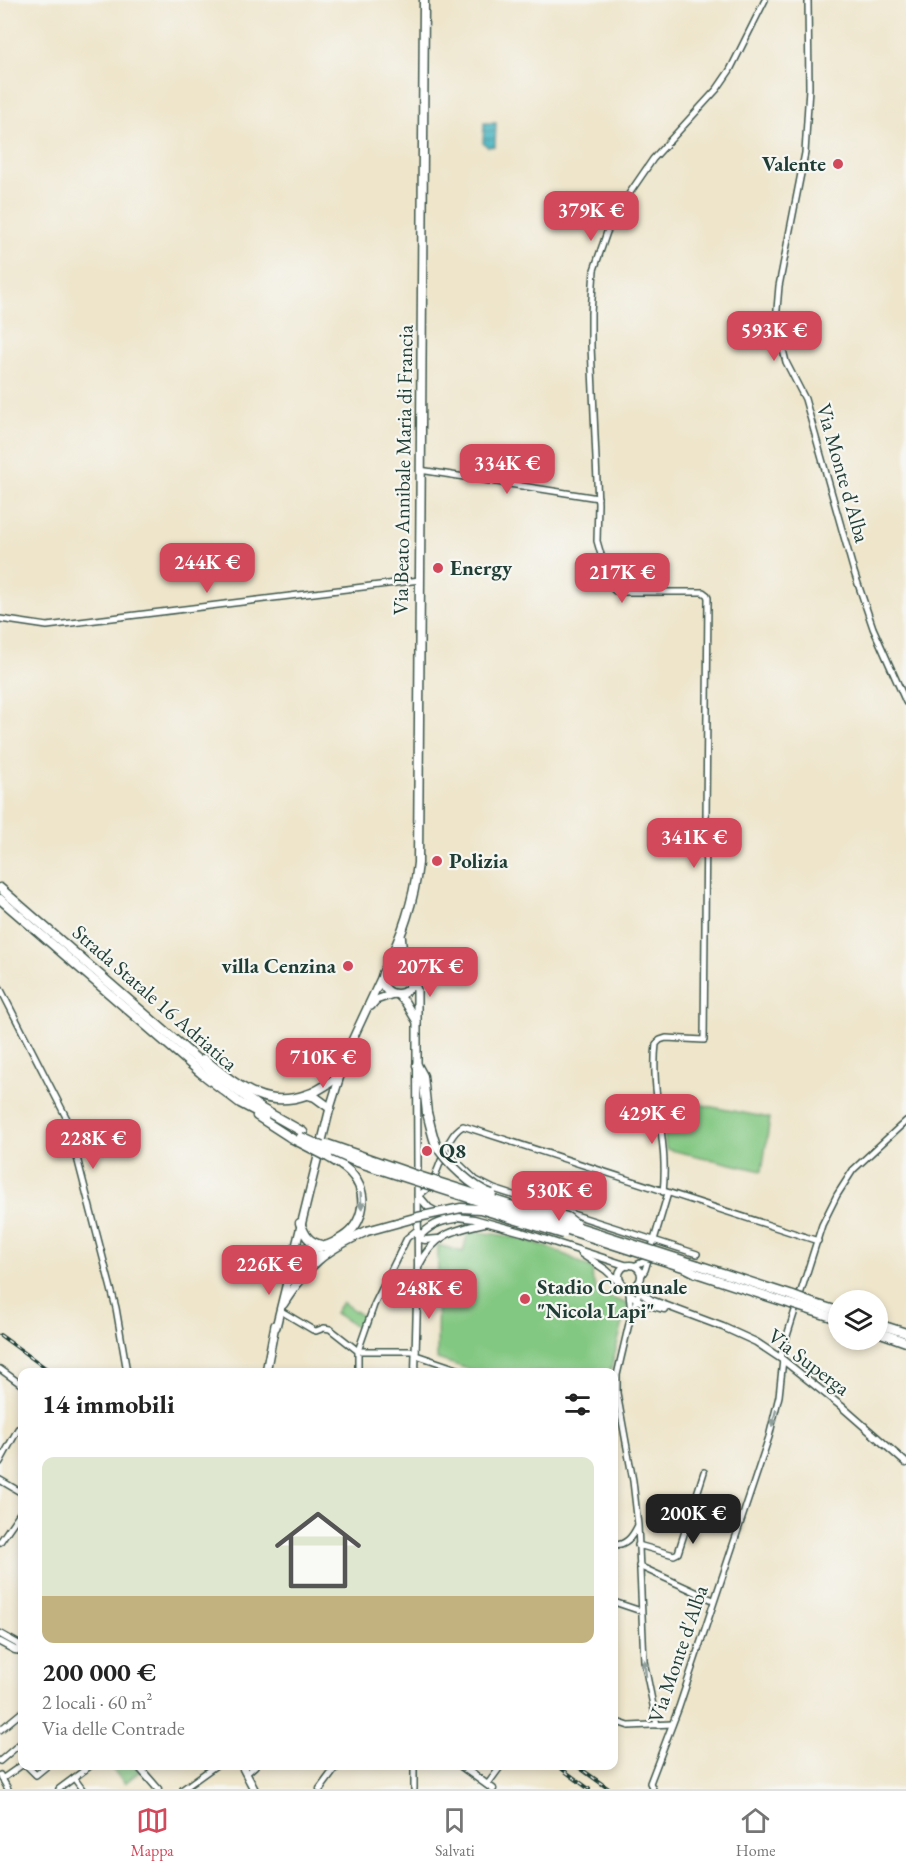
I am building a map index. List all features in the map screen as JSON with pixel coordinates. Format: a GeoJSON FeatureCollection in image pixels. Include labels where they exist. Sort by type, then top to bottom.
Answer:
{"type":"FeatureCollection","features":[{"type":"Feature","properties":{"kind":"main road","name":"Via Beato Annibale Maria di Francia"},"geometry":{"type":"LineString","coordinates":[[384,972],[401,937],[416,886],[418,862],[424,0]]}},
{"type":"Feature","properties":{"kind":"main road","name":"Strada Statale 16 Adriatica"},"geometry":{"type":"LineString","coordinates":[[0,888],[214,1074],[302,1135],[697,1269],[791,1300],[828,1309]]}},
{"type":"Feature","properties":{"kind":"main road","name":"Strada Statale 16 Adriatica"},"geometry":{"type":"LineString","coordinates":[[0,898],[201,1073],[240,1103],[354,1161],[686,1268],[697,1269]]}},
{"type":"Feature","properties":{"kind":"main road","name":"Via Beato Annibale Maria di Francia"},"geometry":{"type":"LineString","coordinates":[[401,937],[402,950],[411,974]]}},
{"type":"Feature","properties":{"kind":"main road"},"geometry":{"type":"LineString","coordinates":[[267,1368],[293,1250],[339,1076],[349,1047],[384,972],[393,965],[403,965],[411,974],[417,990],[417,1065],[423,1076],[427,1113],[437,1145],[447,1159],[473,1184],[485,1191],[567,1217],[584,1229]]}},
{"type":"Feature","properties":{"kind":"main road"},"geometry":{"type":"LineString","coordinates":[[384,972],[382,979],[385,988],[405,1002],[418,1024]]}},
{"type":"Feature","properties":{"kind":"main road"},"geometry":{"type":"LineString","coordinates":[[368,1010],[376,1000],[409,989],[411,974]]}},
{"type":"Feature","properties":{"kind":"main road"},"geometry":{"type":"LineString","coordinates":[[168,1034],[180,1040],[241,1088],[256,1095],[273,1099],[308,1095],[315,1097],[330,1108]]}},
{"type":"Feature","properties":{"kind":"main road"},"geometry":{"type":"LineString","coordinates":[[308,1095],[339,1076]]}},
{"type":"Feature","properties":{"kind":"main road"},"geometry":{"type":"LineString","coordinates":[[240,1103],[260,1119],[291,1138],[343,1166],[354,1176],[360,1189],[362,1210],[357,1223],[350,1232],[315,1249],[293,1250]]}},
{"type":"Feature","properties":{"kind":"main road"},"geometry":{"type":"LineString","coordinates":[[282,1308],[305,1272],[322,1255],[343,1242],[367,1231],[461,1208],[480,1209],[697,1269]]}},
{"type":"Feature","properties":{"kind":"main road"},"geometry":{"type":"LineString","coordinates":[[300,1223],[306,1238],[314,1244],[324,1246]]}},
{"type":"Feature","properties":{"kind":"main road"},"geometry":{"type":"LineString","coordinates":[[293,1250],[298,1256],[306,1258],[322,1255]]}},
{"type":"Feature","properties":{"kind":"main road"},"geometry":{"type":"LineString","coordinates":[[276,1327],[282,1308],[288,1272]]}},
{"type":"Feature","properties":{"kind":"main road","name":"Strada Statale 16 Adriatica"},"geometry":{"type":"LineString","coordinates":[[808,1305],[828,1314]]}},
{"type":"Feature","properties":{"kind":"main road"},"geometry":{"type":"LineString","coordinates":[[888,1327],[906,1333]]}},
{"type":"Feature","properties":{"kind":"main road"},"geometry":{"type":"LineString","coordinates":[[888,1336],[906,1342]]}},
{"type":"Feature","properties":{"kind":"main road"},"geometry":{"type":"LineString","coordinates":[[244,1770],[254,1789]]}},
{"type":"Feature","properties":{"kind":"street"},"geometry":{"type":"LineString","coordinates":[[618,1371],[665,1192],[664,1150],[657,1097],[656,1044],[660,1040],[704,1040],[708,598],[703,592],[623,592],[615,591],[610,586],[597,541],[598,498],[591,314],[594,270],[607,232],[629,194],[653,159],[717,89],[730,70],[765,0]]}},
{"type":"Feature","properties":{"kind":"street","name":"Via Monte d'Alba"},"geometry":{"type":"LineString","coordinates":[[808,0],[809,88],[805,153],[779,286],[776,321],[786,362],[805,399],[854,572],[873,628],[906,702]]}},
{"type":"Feature","properties":{"kind":"street"},"geometry":{"type":"LineString","coordinates":[[420,470],[598,498]]}},
{"type":"Feature","properties":{"kind":"street"},"geometry":{"type":"LineString","coordinates":[[0,619],[47,626],[420,580]]}},
{"type":"Feature","properties":{"kind":"street"},"geometry":{"type":"LineString","coordinates":[[0,988],[67,1119],[116,1308],[126,1368]]}},
{"type":"Feature","properties":{"kind":"street"},"geometry":{"type":"LineString","coordinates":[[415,1368],[418,1266],[417,1065]]}},
{"type":"Feature","properties":{"kind":"street","name":"Via Monte d'Alba"},"geometry":{"type":"LineString","coordinates":[[651,1787],[773,1424],[782,1359],[822,1225],[853,1170],[906,1121]]}},
{"type":"Feature","properties":{"kind":"street"},"geometry":{"type":"LineString","coordinates":[[418,1195],[428,1190],[445,1150],[463,1126],[818,1241]]}},
{"type":"Feature","properties":{"kind":"street"},"geometry":{"type":"LineString","coordinates":[[445,1150],[476,1180],[494,1189],[697,1254]]}},
{"type":"Feature","properties":{"kind":"street","name":"Via Superga"},"geometry":{"type":"LineString","coordinates":[[418,1195],[429,1208],[442,1215],[486,1223],[631,1266],[639,1270],[640,1283],[651,1300],[677,1312]]}},
{"type":"Feature","properties":{"kind":"street","name":"Via Superga"},"geometry":{"type":"LineString","coordinates":[[418,1238],[427,1228],[442,1221],[462,1218]]}},
{"type":"Feature","properties":{"kind":"street"},"geometry":{"type":"LineString","coordinates":[[418,1238],[425,1240],[438,1238],[453,1231],[486,1223]]}},
{"type":"Feature","properties":{"kind":"street"},"geometry":{"type":"LineString","coordinates":[[358,1368],[358,1351],[374,1305],[407,1238],[418,1229]]}},
{"type":"Feature","properties":{"kind":"street"},"geometry":{"type":"LineString","coordinates":[[418,1266],[423,1255],[438,1238]]}},
{"type":"Feature","properties":{"kind":"street","name":"Via Superga"},"geometry":{"type":"LineString","coordinates":[[576,1251],[606,1270],[637,1300],[723,1327],[756,1341],[841,1406],[906,1463]]}},
{"type":"Feature","properties":{"kind":"street"},"geometry":{"type":"LineString","coordinates":[[640,1283],[633,1287],[624,1285],[620,1273],[647,1260]]}},
{"type":"Feature","properties":{"kind":"street"},"geometry":{"type":"LineString","coordinates":[[629,1293],[631,1315]]}},
{"type":"Feature","properties":{"kind":"street"},"geometry":{"type":"LineString","coordinates":[[282,1308],[313,1330],[330,1329],[358,1351],[416,1353],[455,1368]]}},
{"type":"Feature","properties":{"kind":"street"},"geometry":{"type":"LineString","coordinates":[[0,1369],[18,1382]]}},
{"type":"Feature","properties":{"kind":"street"},"geometry":{"type":"LineString","coordinates":[[618,1398],[631,1462],[638,1526],[644,1661],[657,1725]]}},
{"type":"Feature","properties":{"kind":"street"},"geometry":{"type":"LineString","coordinates":[[0,1462],[18,1429]]}},
{"type":"Feature","properties":{"kind":"street"},"geometry":{"type":"LineString","coordinates":[[638,1545],[674,1555],[678,1553],[704,1472]]}},
{"type":"Feature","properties":{"kind":"street"},"geometry":{"type":"LineString","coordinates":[[0,1480],[18,1491]]}},
{"type":"Feature","properties":{"kind":"street"},"geometry":{"type":"LineString","coordinates":[[0,1542],[18,1516]]}},
{"type":"Feature","properties":{"kind":"street"},"geometry":{"type":"LineString","coordinates":[[618,1544],[626,1542],[638,1526]]}},
{"type":"Feature","properties":{"kind":"street"},"geometry":{"type":"LineString","coordinates":[[639,1566],[713,1600]]}},
{"type":"Feature","properties":{"kind":"street"},"geometry":{"type":"LineString","coordinates":[[618,1603],[641,1611]]}},
{"type":"Feature","properties":{"kind":"street"},"geometry":{"type":"LineString","coordinates":[[0,1634],[18,1644]]}},
{"type":"Feature","properties":{"kind":"street"},"geometry":{"type":"LineString","coordinates":[[0,1642],[18,1650]]}},
{"type":"Feature","properties":{"kind":"street"},"geometry":{"type":"LineString","coordinates":[[0,1730],[18,1715]]}},
{"type":"Feature","properties":{"kind":"street"},"geometry":{"type":"LineString","coordinates":[[618,1722],[628,1726],[672,1724]]}},
{"type":"Feature","properties":{"kind":"street"},"geometry":{"type":"LineString","coordinates":[[0,1761],[18,1745]]}},
{"type":"Feature","properties":{"kind":"street"},"geometry":{"type":"LineString","coordinates":[[8,1789],[1,1777],[18,1767]]}},
{"type":"Feature","properties":{"kind":"street"},"geometry":{"type":"LineString","coordinates":[[59,1789],[85,1770]]}},
{"type":"Feature","properties":{"kind":"street"},"geometry":{"type":"LineString","coordinates":[[142,1770],[158,1789]]}},
{"type":"Feature","properties":{"kind":"street"},"geometry":{"type":"LineString","coordinates":[[183,1789],[209,1770]]}},
{"type":"Feature","properties":{"kind":"street"},"geometry":{"type":"LineString","coordinates":[[246,1774],[250,1770]]}},
{"type":"Feature","properties":{"kind":"street"},"geometry":{"type":"LineString","coordinates":[[320,1789],[334,1770]]}},
{"type":"Feature","properties":{"kind":"street"},"geometry":{"type":"LineString","coordinates":[[414,1770],[414,1789]]}},
{"type":"Feature","properties":{"kind":"street"},"geometry":{"type":"LineString","coordinates":[[467,1770],[490,1787],[499,1770]]}},
{"type":"Feature","properties":{"kind":"street"},"geometry":{"type":"LineString","coordinates":[[74,1778],[82,1789]]}},
{"type":"Feature","properties":{"kind":"green space"},"geometry":{"type":"Polygon","coordinates":[[[660,1097],[770,1118],[762,1171],[666,1149],[660,1097]]]}},
{"type":"Feature","properties":{"kind":"green space","name":"Stadio Comunale \"Nicola Lapi\""},"geometry":{"type":"Polygon","coordinates":[[[468,1232],[501,1235],[549,1248],[593,1270],[592,1278],[598,1293],[628,1304],[611,1368],[465,1368],[437,1359],[438,1245],[463,1252],[468,1232]]]}},
{"type":"Feature","properties":{"kind":"green space"},"geometry":{"type":"Polygon","coordinates":[[[342,1302],[365,1318],[358,1328],[335,1313],[342,1302]]]}},
{"type":"Feature","properties":{"kind":"green space"},"geometry":{"type":"Polygon","coordinates":[[[113,1770],[140,1771],[125,1783],[113,1770]]]}},
{"type":"Feature","properties":{"kind":"water"},"geometry":{"type":"Polygon","coordinates":[[[484,123],[496,123],[495,146],[488,147],[483,143],[484,123]]]}},
{"type":"Feature","properties":{"kind":"railway"},"geometry":{"type":"LineString","coordinates":[[0,1335],[45,1368]]}},
{"type":"Feature","properties":{"kind":"railway"},"geometry":{"type":"LineString","coordinates":[[563,1770],[589,1789]]}},
{"type":"Feature","properties":{"kind":"railway"},"geometry":{"type":"LineString","coordinates":[[583,1770],[609,1789]]}},
{"type":"Feature","properties":{"kind":"place","name":"Valente"},"geometry":{"type":"Point","coordinates":[838,164]}},
{"type":"Feature","properties":{"kind":"place","name":"Energy"},"geometry":{"type":"Point","coordinates":[438,568]}},
{"type":"Feature","properties":{"kind":"place","name":"Polizia"},"geometry":{"type":"Point","coordinates":[437,861]}},
{"type":"Feature","properties":{"kind":"place","name":"villa Cenzina"},"geometry":{"type":"Point","coordinates":[348,966]}},
{"type":"Feature","properties":{"kind":"place","name":"Q8"},"geometry":{"type":"Point","coordinates":[427,1151]}},
{"type":"Feature","properties":{"kind":"place","name":"Stadio Comunale \"Nicola Lapi\""},"geometry":{"type":"Point","coordinates":[525,1299]}}]}
